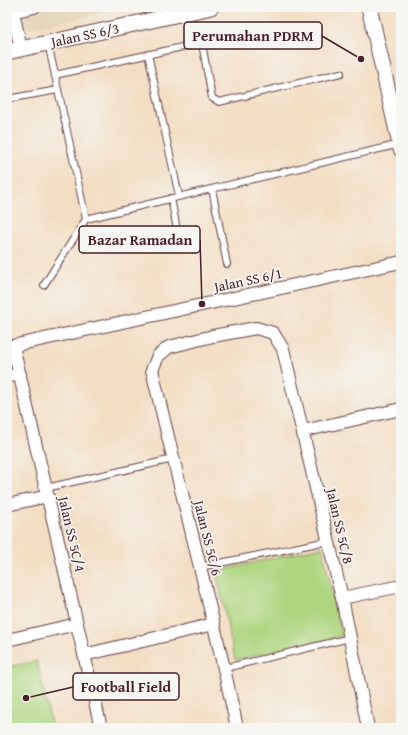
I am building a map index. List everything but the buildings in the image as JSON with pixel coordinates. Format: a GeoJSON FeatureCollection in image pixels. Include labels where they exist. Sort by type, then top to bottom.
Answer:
{"type":"FeatureCollection","features":[{"type":"Feature","properties":{"kind":"street"},"geometry":{"type":"LineString","coordinates":[[14,50],[11,11],[34,7]]}},
{"type":"Feature","properties":{"kind":"street","name":"Jalan SS 6/3"},"geometry":{"type":"LineString","coordinates":[[14,50],[181,10],[211,7]]}},
{"type":"Feature","properties":{"kind":"street"},"geometry":{"type":"LineString","coordinates":[[369,7],[400,146]]}},
{"type":"Feature","properties":{"kind":"street","name":"Jalan SS 6/1"},"geometry":{"type":"LineString","coordinates":[[10,347],[401,262]]}},
{"type":"Feature","properties":{"kind":"street","name":"Jalan SS 5C/8"},"geometry":{"type":"LineString","coordinates":[[158,356],[169,347],[220,334],[256,328],[273,333],[283,349],[342,598],[368,728]]}},
{"type":"Feature","properties":{"kind":"street","name":"Jalan SS 5C/4"},"geometry":{"type":"LineString","coordinates":[[10,347],[20,374],[101,728]]}},
{"type":"Feature","properties":{"kind":"street","name":"Jalan SS 5C/6"},"geometry":{"type":"LineString","coordinates":[[158,356],[152,370],[225,668],[236,728]]}},
{"type":"Feature","properties":{"kind":"street"},"geometry":{"type":"LineString","coordinates":[[7,377],[20,374]]}},
{"type":"Feature","properties":{"kind":"street"},"geometry":{"type":"LineString","coordinates":[[303,431],[401,410]]}},
{"type":"Feature","properties":{"kind":"street"},"geometry":{"type":"LineString","coordinates":[[7,505],[47,492]]}},
{"type":"Feature","properties":{"kind":"street"},"geometry":{"type":"LineString","coordinates":[[342,598],[401,586]]}},
{"type":"Feature","properties":{"kind":"street"},"geometry":{"type":"LineString","coordinates":[[7,640],[77,624]]}},
{"type":"Feature","properties":{"kind":"street"},"geometry":{"type":"LineString","coordinates":[[84,655],[214,624]]}},
{"type":"Feature","properties":{"kind":"lane"},"geometry":{"type":"LineString","coordinates":[[48,43],[86,219]]}},
{"type":"Feature","properties":{"kind":"lane"},"geometry":{"type":"LineString","coordinates":[[54,75],[196,44],[200,44],[203,49],[210,94],[212,98],[219,102],[341,73]]}},
{"type":"Feature","properties":{"kind":"lane"},"geometry":{"type":"LineString","coordinates":[[148,54],[179,196]]}},
{"type":"Feature","properties":{"kind":"lane"},"geometry":{"type":"LineString","coordinates":[[7,99],[58,90]]}},
{"type":"Feature","properties":{"kind":"lane"},"geometry":{"type":"LineString","coordinates":[[44,285],[86,219],[212,188],[400,146]]}},
{"type":"Feature","properties":{"kind":"lane"},"geometry":{"type":"LineString","coordinates":[[212,188],[227,264]]}},
{"type":"Feature","properties":{"kind":"lane"},"geometry":{"type":"LineString","coordinates":[[171,198],[178,235]]}},
{"type":"Feature","properties":{"kind":"lane"},"geometry":{"type":"LineString","coordinates":[[47,492],[173,459]]}},
{"type":"Feature","properties":{"kind":"lane"},"geometry":{"type":"LineString","coordinates":[[200,567],[328,541]]}},
{"type":"Feature","properties":{"kind":"lane"},"geometry":{"type":"LineString","coordinates":[[225,668],[350,638]]}},
{"type":"Feature","properties":{"kind":"shaded area"},"geometry":{"type":"Polygon","coordinates":[[[7,7],[131,7],[7,33],[7,7]]]}},
{"type":"Feature","properties":{"kind":"green space"},"geometry":{"type":"Polygon","coordinates":[[[322,547],[342,636],[235,660],[216,571],[322,547]]]}},
{"type":"Feature","properties":{"kind":"green space"},"geometry":{"type":"Polygon","coordinates":[[[37,661],[52,728],[7,728],[7,667],[37,661]]]}},
{"type":"Feature","properties":{"kind":"place","name":"Perumahan PDRM"},"geometry":{"type":"Point","coordinates":[361,59]}},
{"type":"Feature","properties":{"kind":"place","name":"Bazar Ramadan"},"geometry":{"type":"Point","coordinates":[202,304]}},
{"type":"Feature","properties":{"kind":"place","name":"Football Field"},"geometry":{"type":"Point","coordinates":[26,698]}}]}
